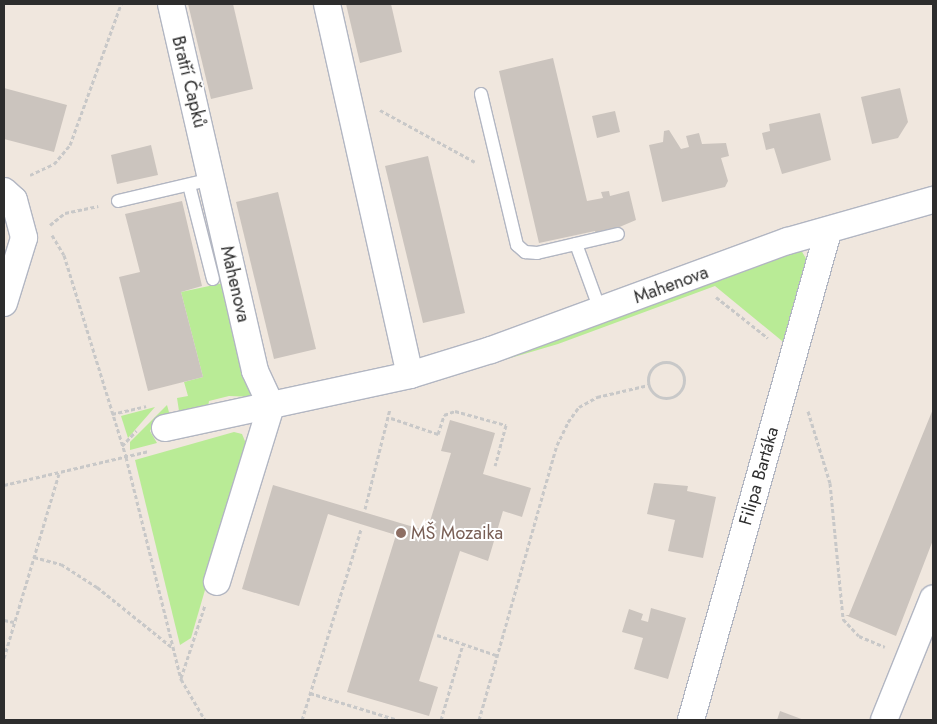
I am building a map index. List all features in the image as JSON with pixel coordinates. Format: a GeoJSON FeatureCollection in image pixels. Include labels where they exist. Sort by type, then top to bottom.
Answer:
{"type":"FeatureCollection","features":[{"type":"Feature","properties":{"kind":"street","name":"Bratří Čapků"},"geometry":{"type":"LineString","coordinates":[[171,4],[203,175]]}},
{"type":"Feature","properties":{"kind":"street"},"geometry":{"type":"LineString","coordinates":[[327,4],[355,118],[410,375]]}},
{"type":"Feature","properties":{"kind":"street","name":"Mahenova"},"geometry":{"type":"LineString","coordinates":[[203,175],[255,371],[271,406]]}},
{"type":"Feature","properties":{"kind":"street"},"geometry":{"type":"LineString","coordinates":[[4,191],[14,200],[24,238],[4,303]]}},
{"type":"Feature","properties":{"kind":"street","name":"Mahenova"},"geometry":{"type":"LineString","coordinates":[[165,428],[410,375],[600,310],[788,241],[828,232],[933,200]]}},
{"type":"Feature","properties":{"kind":"street","name":"Filipa Bartáka"},"geometry":{"type":"LineString","coordinates":[[691,720],[828,232]]}},
{"type":"Feature","properties":{"kind":"street"},"geometry":{"type":"LineString","coordinates":[[218,582],[271,406]]}},
{"type":"Feature","properties":{"kind":"street"},"geometry":{"type":"LineString","coordinates":[[884,720],[911,658],[933,599]]}},
{"type":"Feature","properties":{"kind":"lane"},"geometry":{"type":"LineString","coordinates":[[481,94],[517,245],[525,252],[537,253],[618,234]]}},
{"type":"Feature","properties":{"kind":"lane"},"geometry":{"type":"LineString","coordinates":[[118,201],[203,175],[213,279]]}},
{"type":"Feature","properties":{"kind":"lane"},"geometry":{"type":"LineString","coordinates":[[576,244],[600,310]]}},
{"type":"Feature","properties":{"kind":"path"},"geometry":{"type":"LineString","coordinates":[[26,177],[54,164],[70,145],[121,4]]}},
{"type":"Feature","properties":{"kind":"path"},"geometry":{"type":"LineString","coordinates":[[355,118],[382,109],[500,175]]}},
{"type":"Feature","properties":{"kind":"path"},"geometry":{"type":"LineString","coordinates":[[118,201],[65,213],[46,230],[64,255],[126,458],[181,679],[205,720]]}},
{"type":"Feature","properties":{"kind":"path"},"geometry":{"type":"LineString","coordinates":[[671,362],[683,371],[684,386],[675,396],[658,396],[649,386],[649,374],[658,364],[671,362]]}},
{"type":"Feature","properties":{"kind":"path"},"geometry":{"type":"LineString","coordinates":[[479,720],[499,656],[557,445],[568,422],[579,408],[597,397],[649,386]]}},
{"type":"Feature","properties":{"kind":"path"},"geometry":{"type":"LineString","coordinates":[[806,402],[830,483],[843,619],[859,636],[911,658]]}},
{"type":"Feature","properties":{"kind":"path"},"geometry":{"type":"LineString","coordinates":[[112,414],[150,406]]}},
{"type":"Feature","properties":{"kind":"path"},"geometry":{"type":"LineString","coordinates":[[365,509],[391,418],[438,434],[444,415],[455,411],[506,425],[495,466]]}},
{"type":"Feature","properties":{"kind":"path"},"geometry":{"type":"LineString","coordinates":[[4,485],[126,458]]}},
{"type":"Feature","properties":{"kind":"path"},"geometry":{"type":"LineString","coordinates":[[4,658],[59,474]]}},
{"type":"Feature","properties":{"kind":"path"},"geometry":{"type":"LineString","coordinates":[[302,720],[361,529]]}},
{"type":"Feature","properties":{"kind":"path"},"geometry":{"type":"LineString","coordinates":[[34,557],[61,564],[97,588],[173,649]]}},
{"type":"Feature","properties":{"kind":"path"},"geometry":{"type":"LineString","coordinates":[[181,679],[210,588],[218,582]]}},
{"type":"Feature","properties":{"kind":"path"},"geometry":{"type":"LineString","coordinates":[[4,620],[14,622]]}},
{"type":"Feature","properties":{"kind":"path"},"geometry":{"type":"LineString","coordinates":[[437,635],[499,656]]}},
{"type":"Feature","properties":{"kind":"path"},"geometry":{"type":"LineString","coordinates":[[441,720],[463,644]]}},
{"type":"Feature","properties":{"kind":"path"},"geometry":{"type":"LineString","coordinates":[[310,693],[398,720]]}},
{"type":"Feature","properties":{"kind":"green space"},"geometry":{"type":"Polygon","coordinates":[[[801,250],[808,262],[787,345],[715,286],[558,344],[399,391],[405,384],[563,338],[780,253],[801,250]]]}},
{"type":"Feature","properties":{"kind":"green space"},"geometry":{"type":"Polygon","coordinates":[[[228,282],[256,397],[229,396],[209,401],[208,407],[179,411],[177,398],[188,396],[184,382],[203,377],[181,292],[228,282]]]}},
{"type":"Feature","properties":{"kind":"green space"},"geometry":{"type":"Polygon","coordinates":[[[167,405],[170,416],[153,425],[150,431],[157,443],[130,450],[130,442],[167,405]]]}},
{"type":"Feature","properties":{"kind":"green space"},"geometry":{"type":"Polygon","coordinates":[[[155,407],[128,438],[121,416],[155,407]]]}},
{"type":"Feature","properties":{"kind":"green space"},"geometry":{"type":"Polygon","coordinates":[[[234,432],[242,434],[247,446],[191,638],[180,645],[135,460],[234,432]]]}},
{"type":"Feature","properties":{"kind":"building"},"geometry":{"type":"Polygon","coordinates":[[[188,4],[233,4],[253,89],[211,99],[188,4]]]}},
{"type":"Feature","properties":{"kind":"building"},"geometry":{"type":"Polygon","coordinates":[[[346,4],[391,4],[402,52],[360,63],[346,4]]]}},
{"type":"Feature","properties":{"kind":"building"},"geometry":{"type":"Polygon","coordinates":[[[553,58],[587,201],[603,198],[601,192],[609,191],[610,196],[629,191],[636,220],[596,237],[595,231],[539,243],[499,71],[553,58]]]}},
{"type":"Feature","properties":{"kind":"building"},"geometry":{"type":"Polygon","coordinates":[[[4,88],[67,105],[54,152],[4,139],[4,88]]]}},
{"type":"Feature","properties":{"kind":"building"},"geometry":{"type":"Polygon","coordinates":[[[900,88],[908,122],[898,138],[872,144],[861,97],[900,88]]]}},
{"type":"Feature","properties":{"kind":"building"},"geometry":{"type":"Polygon","coordinates":[[[615,111],[620,132],[597,138],[592,116],[615,111]]]}},
{"type":"Feature","properties":{"kind":"building"},"geometry":{"type":"Polygon","coordinates":[[[820,113],[831,160],[782,174],[774,148],[766,150],[762,133],[770,131],[769,124],[820,113]]]}},
{"type":"Feature","properties":{"kind":"building"},"geometry":{"type":"Polygon","coordinates":[[[669,130],[681,149],[689,147],[686,136],[699,133],[702,144],[726,143],[729,156],[721,158],[728,181],[725,187],[662,202],[649,145],[663,142],[664,131],[669,130]]]}},
{"type":"Feature","properties":{"kind":"building"},"geometry":{"type":"Polygon","coordinates":[[[151,145],[158,175],[117,184],[111,155],[151,145]]]}},
{"type":"Feature","properties":{"kind":"building"},"geometry":{"type":"Polygon","coordinates":[[[428,156],[465,313],[423,323],[385,166],[428,156]]]}},
{"type":"Feature","properties":{"kind":"building"},"geometry":{"type":"Polygon","coordinates":[[[278,192],[316,349],[274,359],[236,202],[278,192]]]}},
{"type":"Feature","properties":{"kind":"building"},"geometry":{"type":"Polygon","coordinates":[[[182,201],[202,286],[181,292],[203,377],[148,391],[119,277],[140,272],[125,214],[182,201]]]}},
{"type":"Feature","properties":{"kind":"building"},"geometry":{"type":"Polygon","coordinates":[[[933,409],[933,540],[896,636],[845,615],[849,615],[933,409]]]}},
{"type":"Feature","properties":{"kind":"building"},"geometry":{"type":"Polygon","coordinates":[[[450,420],[495,433],[483,474],[531,488],[522,517],[503,511],[488,561],[460,551],[419,681],[438,687],[429,716],[347,692],[396,535],[328,514],[299,606],[242,589],[273,485],[427,531],[451,453],[441,451],[450,420]]]}},
{"type":"Feature","properties":{"kind":"building"},"geometry":{"type":"Polygon","coordinates":[[[654,483],[688,486],[687,491],[716,497],[703,558],[668,551],[675,520],[647,514],[654,483]]]}},
{"type":"Feature","properties":{"kind":"building"},"geometry":{"type":"Polygon","coordinates":[[[651,608],[686,618],[668,679],[634,669],[643,638],[622,632],[629,609],[643,614],[641,620],[648,622],[651,608]]]}},
{"type":"Feature","properties":{"kind":"building"},"geometry":{"type":"Polygon","coordinates":[[[780,711],[804,720],[777,720],[780,711]]]}},
{"type":"Feature","properties":{"kind":"place","name":"MŠ Mozaika"},"geometry":{"type":"Point","coordinates":[401,533]}}]}
